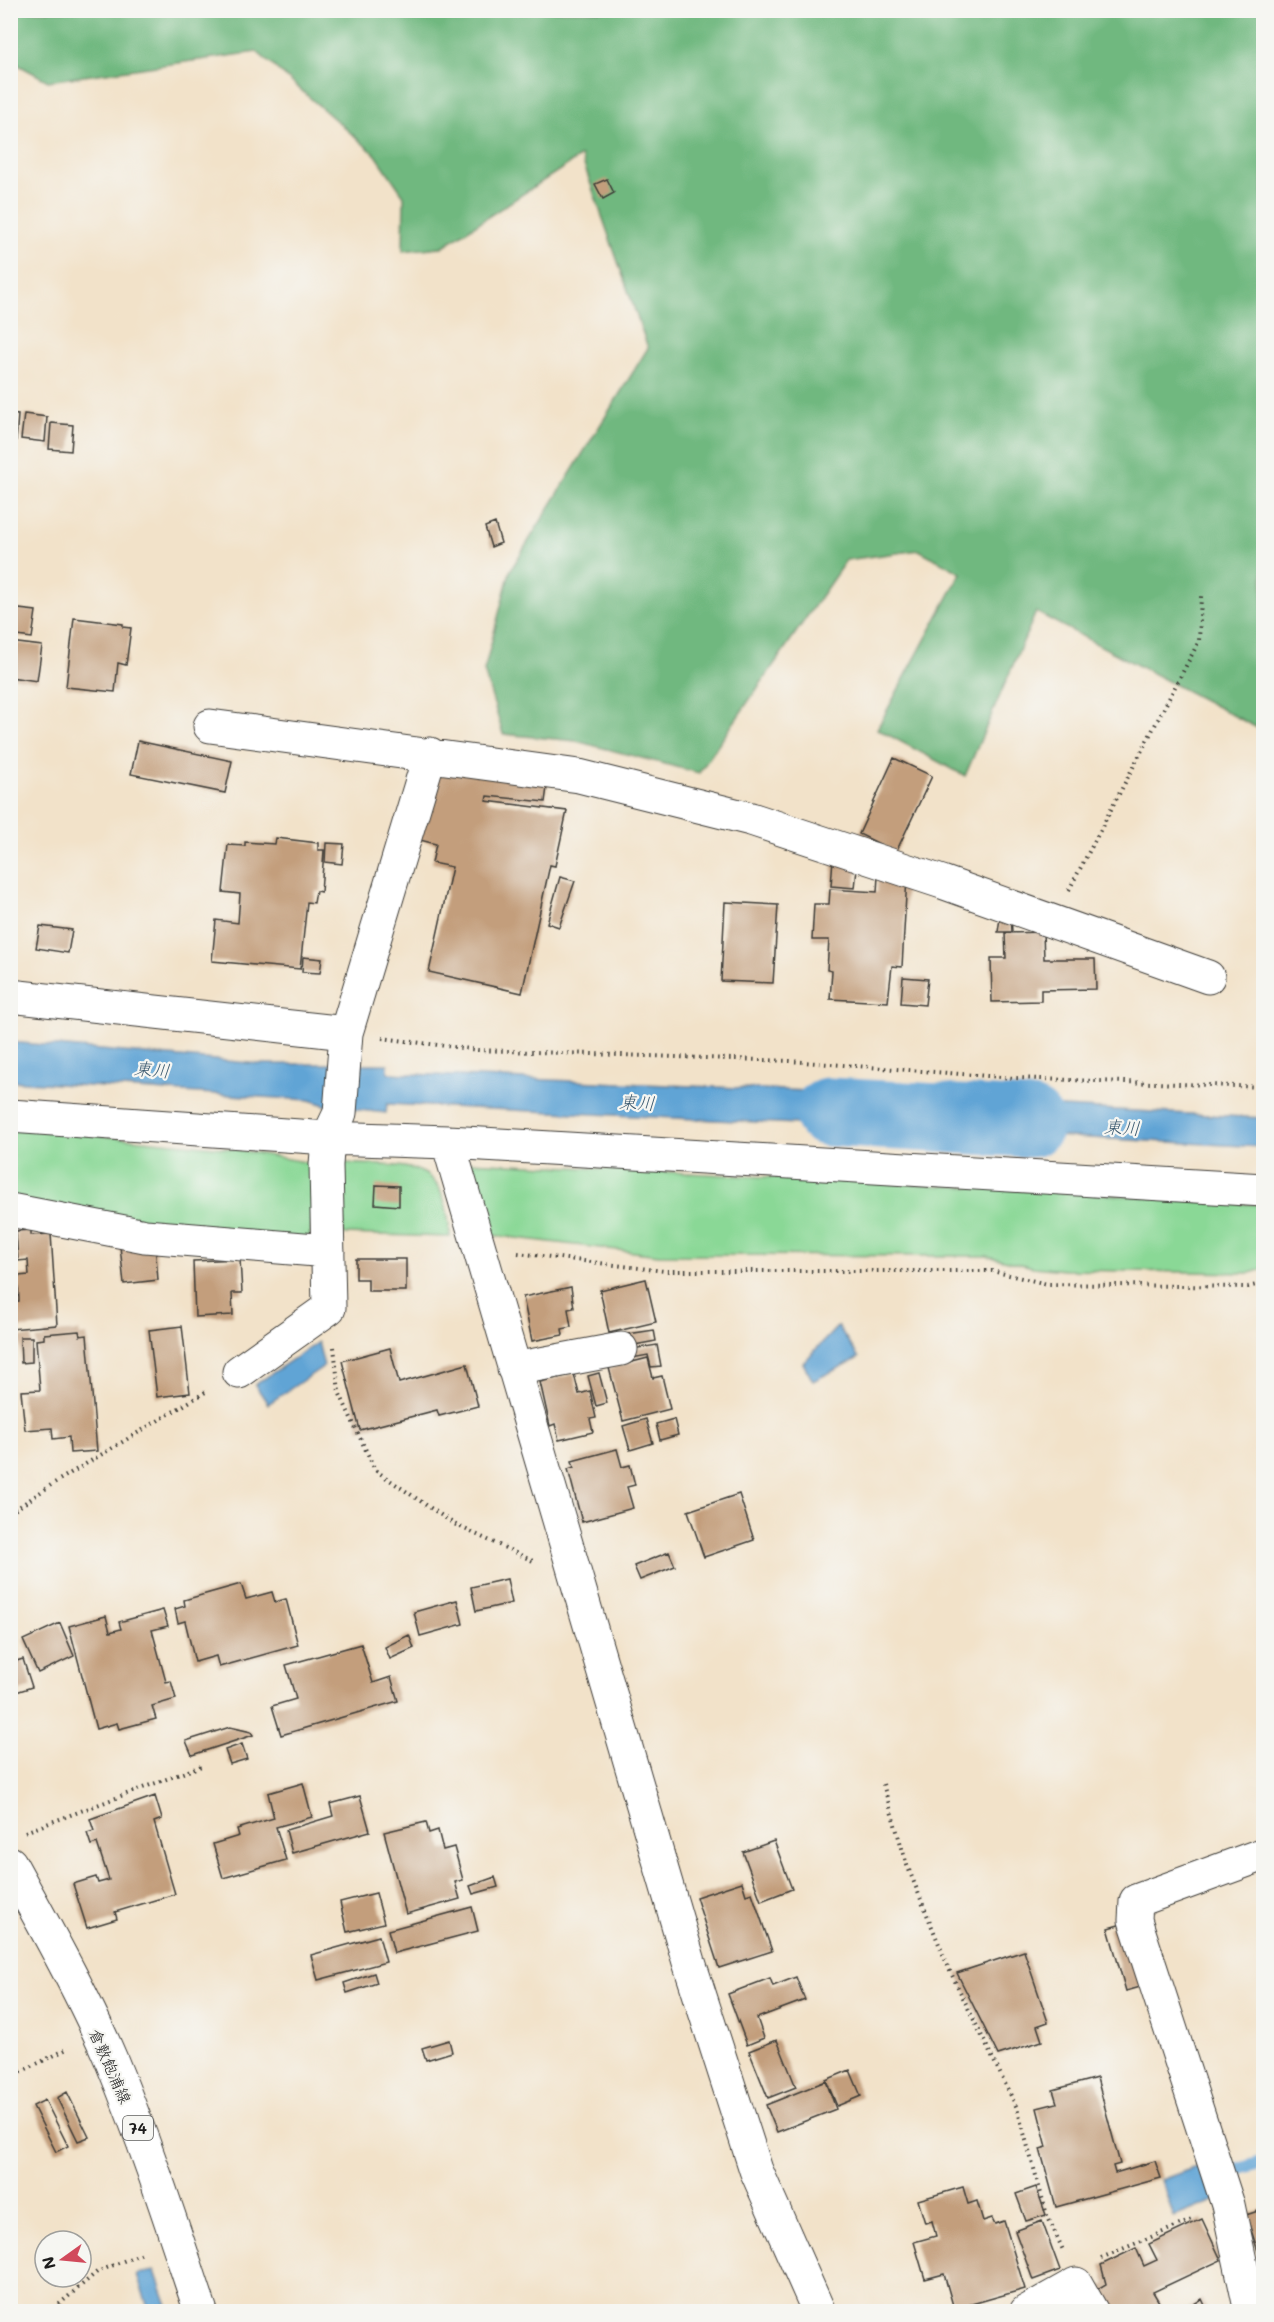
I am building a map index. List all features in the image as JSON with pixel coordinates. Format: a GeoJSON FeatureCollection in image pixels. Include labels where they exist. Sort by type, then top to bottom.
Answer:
{"type":"FeatureCollection","features":[{"type":"Feature","properties":{"kind":"street"},"geometry":{"type":"LineString","coordinates":[[210,726],[579,776],[751,819],[1053,921],[1208,977]]}},
{"type":"Feature","properties":{"kind":"street"},"geometry":{"type":"LineString","coordinates":[[239,1372],[329,1308],[328,1251],[334,1126],[344,1047],[430,754]]}},
{"type":"Feature","properties":{"kind":"street"},"geometry":{"type":"LineString","coordinates":[[10,996],[344,1047]]}},
{"type":"Feature","properties":{"kind":"street"},"geometry":{"type":"LineString","coordinates":[[10,1116],[334,1126],[448,1142],[1263,1190]]}},
{"type":"Feature","properties":{"kind":"street"},"geometry":{"type":"LineString","coordinates":[[448,1142],[689,1962],[756,2170],[819,2312]]}},
{"type":"Feature","properties":{"kind":"street"},"geometry":{"type":"LineString","coordinates":[[10,1210],[145,1236],[328,1251]]}},
{"type":"Feature","properties":{"kind":"street"},"geometry":{"type":"LineString","coordinates":[[514,1369],[621,1349]]}},
{"type":"Feature","properties":{"kind":"street","name":"倉敷飽浦線"},"geometry":{"type":"LineString","coordinates":[[16,1849],[58,1952],[111,2060],[152,2163],[201,2312]]}},
{"type":"Feature","properties":{"kind":"street"},"geometry":{"type":"LineString","coordinates":[[1251,2312],[1228,2205],[1135,1920],[1136,1901],[1263,1854]]}},
{"type":"Feature","properties":{"kind":"street"},"geometry":{"type":"LineString","coordinates":[[1026,2312],[1080,2289]]}},
{"type":"Feature","properties":{"kind":"path"},"geometry":{"type":"LineString","coordinates":[[1053,921],[1199,641],[1201,596]]}},
{"type":"Feature","properties":{"kind":"path"},"geometry":{"type":"LineString","coordinates":[[344,1047],[790,1062],[1014,1078],[1263,1087]]}},
{"type":"Feature","properties":{"kind":"path"},"geometry":{"type":"LineString","coordinates":[[479,1248],[664,1271],[992,1271],[1047,1284],[1248,1287],[1263,1283]]}},
{"type":"Feature","properties":{"kind":"path"},"geometry":{"type":"LineString","coordinates":[[329,1308],[339,1392],[375,1470],[454,1524],[577,1581]]}},
{"type":"Feature","properties":{"kind":"path"},"geometry":{"type":"LineString","coordinates":[[10,1513],[54,1483],[239,1372]]}},
{"type":"Feature","properties":{"kind":"path"},"geometry":{"type":"LineString","coordinates":[[16,1849],[204,1765]]}},
{"type":"Feature","properties":{"kind":"path"},"geometry":{"type":"LineString","coordinates":[[883,1784],[907,1865],[949,1969],[1017,2108],[1047,2215],[1080,2289],[1228,2205]]}},
{"type":"Feature","properties":{"kind":"path"},"geometry":{"type":"LineString","coordinates":[[10,2077],[98,2034]]}},
{"type":"Feature","properties":{"kind":"path"},"geometry":{"type":"LineString","coordinates":[[50,2312],[97,2272],[177,2239]]}},
{"type":"Feature","properties":{"kind":"green space"},"geometry":{"type":"Polygon","coordinates":[[[10,11],[1263,11],[1263,731],[1036,612],[965,776],[877,729],[961,573],[919,550],[846,560],[699,773],[576,741],[503,734],[484,671],[510,571],[648,348],[581,156],[442,247],[403,251],[404,196],[376,155],[257,52],[48,81],[11,61],[10,11]]]}},
{"type":"Feature","properties":{"kind":"green space"},"geometry":{"type":"Polygon","coordinates":[[[11,1127],[234,1149],[310,1163],[318,1172],[310,1240],[139,1224],[11,1202],[11,1127]]]}},
{"type":"Feature","properties":{"kind":"green space"},"geometry":{"type":"Polygon","coordinates":[[[469,1162],[1086,1193],[1263,1205],[1263,1269],[1250,1273],[1065,1270],[1033,1267],[987,1256],[659,1255],[490,1235],[469,1162]]]}},
{"type":"Feature","properties":{"kind":"green space"},"geometry":{"type":"Polygon","coordinates":[[[343,1163],[405,1167],[420,1171],[432,1179],[441,1192],[447,1210],[450,1237],[343,1234],[343,1163]]]}},
{"type":"Feature","properties":{"kind":"water"},"geometry":{"type":"Polygon","coordinates":[[[10,1042],[261,1064],[388,1064],[388,1073],[924,1096],[922,1130],[387,1104],[386,1113],[331,1107],[309,1100],[11,1081],[10,1042]]]}},
{"type":"Feature","properties":{"kind":"water"},"geometry":{"type":"Polygon","coordinates":[[[937,1100],[1263,1118],[1263,1147],[936,1130],[937,1100]]]}},
{"type":"Feature","properties":{"kind":"water"},"geometry":{"type":"Polygon","coordinates":[[[838,1326],[859,1358],[813,1381],[803,1363],[838,1326]]]}},
{"type":"Feature","properties":{"kind":"water"},"geometry":{"type":"Polygon","coordinates":[[[318,1342],[324,1366],[268,1404],[255,1385],[318,1342]]]}},
{"type":"Feature","properties":{"kind":"water"},"geometry":{"type":"Polygon","coordinates":[[[1204,2164],[1216,2200],[1174,2217],[1161,2180],[1204,2164]]]}},
{"type":"Feature","properties":{"kind":"water"},"geometry":{"type":"Polygon","coordinates":[[[155,2271],[169,2311],[149,2311],[137,2274],[155,2271]]]}},
{"type":"Feature","properties":{"kind":"building"},"geometry":{"type":"Polygon","coordinates":[[[607,179],[614,193],[603,199],[595,184],[607,179]]]}},
{"type":"Feature","properties":{"kind":"building"},"geometry":{"type":"Polygon","coordinates":[[[10,414],[18,415],[15,454],[10,453],[10,414]]]}},
{"type":"Feature","properties":{"kind":"building"},"geometry":{"type":"Polygon","coordinates":[[[24,414],[47,417],[45,442],[21,439],[24,414]]]}},
{"type":"Feature","properties":{"kind":"building"},"geometry":{"type":"Polygon","coordinates":[[[51,423],[73,425],[71,451],[49,449],[51,423]]]}},
{"type":"Feature","properties":{"kind":"building"},"geometry":{"type":"Polygon","coordinates":[[[495,523],[501,543],[491,547],[485,527],[495,523]]]}},
{"type":"Feature","properties":{"kind":"building"},"geometry":{"type":"Polygon","coordinates":[[[10,608],[36,611],[32,638],[10,635],[10,608]]]}},
{"type":"Feature","properties":{"kind":"building"},"geometry":{"type":"Polygon","coordinates":[[[74,618],[123,624],[123,627],[131,628],[126,665],[118,663],[115,692],[66,687],[74,618]]]}},
{"type":"Feature","properties":{"kind":"building"},"geometry":{"type":"Polygon","coordinates":[[[10,642],[42,646],[37,681],[10,677],[10,642]]]}},
{"type":"Feature","properties":{"kind":"building"},"geometry":{"type":"Polygon","coordinates":[[[138,741],[232,761],[225,793],[131,774],[138,741]]]}},
{"type":"Feature","properties":{"kind":"building"},"geometry":{"type":"Polygon","coordinates":[[[894,758],[932,776],[896,852],[859,834],[894,758]]]}},
{"type":"Feature","properties":{"kind":"building"},"geometry":{"type":"Polygon","coordinates":[[[436,766],[548,780],[545,802],[487,796],[486,801],[567,811],[555,866],[550,865],[522,993],[429,972],[452,867],[432,863],[436,844],[416,839],[436,766]]]}},
{"type":"Feature","properties":{"kind":"building"},"geometry":{"type":"Polygon","coordinates":[[[276,838],[318,843],[318,850],[324,850],[321,892],[316,891],[314,903],[307,902],[300,969],[212,961],[216,920],[238,923],[240,894],[223,892],[228,845],[245,846],[245,842],[275,844],[276,838]]]}},
{"type":"Feature","properties":{"kind":"building"},"geometry":{"type":"Polygon","coordinates":[[[326,843],[344,844],[342,864],[325,862],[326,843]]]}},
{"type":"Feature","properties":{"kind":"building"},"geometry":{"type":"Polygon","coordinates":[[[833,858],[858,859],[855,888],[831,886],[833,858]]]}},
{"type":"Feature","properties":{"kind":"building"},"geometry":{"type":"Polygon","coordinates":[[[878,876],[907,877],[902,967],[892,966],[888,1002],[830,999],[832,971],[827,970],[829,940],[812,940],[814,904],[829,904],[830,889],[877,892],[878,876]]]}},
{"type":"Feature","properties":{"kind":"building"},"geometry":{"type":"Polygon","coordinates":[[[560,877],[575,881],[559,927],[547,923],[560,877]]]}},
{"type":"Feature","properties":{"kind":"building"},"geometry":{"type":"Polygon","coordinates":[[[725,902],[778,905],[773,983],[721,981],[725,902]]]}},
{"type":"Feature","properties":{"kind":"building"},"geometry":{"type":"Polygon","coordinates":[[[1001,911],[1011,914],[1012,932],[998,932],[1001,911]]]}},
{"type":"Feature","properties":{"kind":"building"},"geometry":{"type":"Polygon","coordinates":[[[40,926],[72,930],[68,953],[36,948],[40,926]]]}},
{"type":"Feature","properties":{"kind":"building"},"geometry":{"type":"Polygon","coordinates":[[[1043,932],[1044,959],[1095,959],[1096,989],[1041,990],[1041,1001],[992,1002],[991,958],[1006,958],[1005,933],[1043,932]]]}},
{"type":"Feature","properties":{"kind":"building"},"geometry":{"type":"Polygon","coordinates":[[[303,957],[322,959],[320,973],[302,972],[303,957]]]}},
{"type":"Feature","properties":{"kind":"building"},"geometry":{"type":"Polygon","coordinates":[[[903,977],[928,979],[925,1005],[901,1003],[903,977]]]}},
{"type":"Feature","properties":{"kind":"building"},"geometry":{"type":"Polygon","coordinates":[[[376,1185],[399,1186],[399,1206],[375,1204],[376,1185]]]}},
{"type":"Feature","properties":{"kind":"building"},"geometry":{"type":"Polygon","coordinates":[[[31,1230],[31,1235],[51,1234],[57,1325],[10,1329],[10,1302],[19,1301],[18,1276],[29,1275],[28,1260],[18,1261],[16,1231],[31,1230]]]}},
{"type":"Feature","properties":{"kind":"building"},"geometry":{"type":"Polygon","coordinates":[[[155,1243],[158,1280],[124,1284],[120,1246],[155,1243]]]}},
{"type":"Feature","properties":{"kind":"building"},"geometry":{"type":"Polygon","coordinates":[[[240,1259],[242,1293],[232,1293],[233,1315],[195,1317],[193,1261],[240,1259]]]}},
{"type":"Feature","properties":{"kind":"building"},"geometry":{"type":"Polygon","coordinates":[[[356,1259],[406,1259],[406,1291],[368,1291],[368,1279],[356,1279],[356,1259]]]}},
{"type":"Feature","properties":{"kind":"building"},"geometry":{"type":"Polygon","coordinates":[[[646,1279],[656,1322],[609,1333],[600,1290],[646,1279]]]}},
{"type":"Feature","properties":{"kind":"building"},"geometry":{"type":"Polygon","coordinates":[[[571,1287],[574,1308],[568,1309],[571,1327],[562,1329],[563,1335],[532,1341],[523,1297],[571,1287]]]}},
{"type":"Feature","properties":{"kind":"building"},"geometry":{"type":"Polygon","coordinates":[[[182,1326],[190,1393],[157,1397],[149,1330],[182,1326]]]}},
{"type":"Feature","properties":{"kind":"building"},"geometry":{"type":"Polygon","coordinates":[[[654,1330],[656,1341],[629,1346],[628,1334],[654,1330]]]}},
{"type":"Feature","properties":{"kind":"building"},"geometry":{"type":"Polygon","coordinates":[[[79,1331],[80,1336],[87,1335],[97,1451],[70,1453],[69,1437],[53,1439],[52,1428],[25,1430],[21,1391],[40,1390],[36,1340],[44,1339],[44,1334],[79,1331]]]}},
{"type":"Feature","properties":{"kind":"building"},"geometry":{"type":"Polygon","coordinates":[[[20,1337],[32,1337],[32,1362],[21,1363],[20,1337]]]}},
{"type":"Feature","properties":{"kind":"building"},"geometry":{"type":"Polygon","coordinates":[[[657,1345],[661,1366],[651,1367],[648,1355],[627,1359],[625,1350],[657,1345]]]}},
{"type":"Feature","properties":{"kind":"building"},"geometry":{"type":"Polygon","coordinates":[[[390,1348],[399,1383],[467,1364],[478,1406],[439,1416],[437,1410],[360,1430],[342,1361],[390,1348]]]}},
{"type":"Feature","properties":{"kind":"building"},"geometry":{"type":"Polygon","coordinates":[[[648,1358],[653,1378],[662,1376],[670,1409],[623,1421],[609,1368],[648,1358]]]}},
{"type":"Feature","properties":{"kind":"building"},"geometry":{"type":"Polygon","coordinates":[[[599,1373],[607,1403],[596,1406],[588,1376],[599,1373]]]}},
{"type":"Feature","properties":{"kind":"building"},"geometry":{"type":"Polygon","coordinates":[[[574,1374],[579,1394],[590,1391],[596,1418],[590,1419],[593,1432],[559,1440],[555,1424],[550,1426],[540,1382],[574,1374]]]}},
{"type":"Feature","properties":{"kind":"building"},"geometry":{"type":"Polygon","coordinates":[[[646,1419],[653,1443],[630,1450],[623,1426],[646,1419]]]}},
{"type":"Feature","properties":{"kind":"building"},"geometry":{"type":"Polygon","coordinates":[[[674,1419],[678,1435],[660,1440],[656,1424],[674,1419]]]}},
{"type":"Feature","properties":{"kind":"building"},"geometry":{"type":"Polygon","coordinates":[[[617,1449],[622,1467],[630,1465],[635,1485],[627,1487],[633,1508],[582,1522],[568,1469],[574,1467],[572,1461],[617,1449]]]}},
{"type":"Feature","properties":{"kind":"building"},"geometry":{"type":"Polygon","coordinates":[[[739,1494],[754,1540],[704,1557],[688,1511],[739,1494]]]}},
{"type":"Feature","properties":{"kind":"building"},"geometry":{"type":"Polygon","coordinates":[[[669,1552],[675,1566],[640,1580],[634,1566],[669,1552]]]}},
{"type":"Feature","properties":{"kind":"building"},"geometry":{"type":"Polygon","coordinates":[[[507,1579],[512,1603],[476,1611],[471,1587],[507,1579]]]}},
{"type":"Feature","properties":{"kind":"building"},"geometry":{"type":"Polygon","coordinates":[[[241,1584],[246,1599],[272,1592],[275,1602],[286,1599],[298,1645],[219,1667],[216,1656],[195,1662],[185,1621],[178,1623],[175,1609],[185,1606],[184,1600],[241,1584]]]}},
{"type":"Feature","properties":{"kind":"building"},"geometry":{"type":"Polygon","coordinates":[[[457,1600],[463,1624],[420,1636],[414,1612],[457,1600]]]}},
{"type":"Feature","properties":{"kind":"building"},"geometry":{"type":"Polygon","coordinates":[[[163,1610],[168,1626],[152,1630],[166,1682],[171,1681],[176,1699],[152,1706],[156,1719],[119,1729],[117,1723],[96,1729],[69,1626],[106,1616],[110,1632],[121,1629],[119,1622],[163,1610]]]}},
{"type":"Feature","properties":{"kind":"building"},"geometry":{"type":"Polygon","coordinates":[[[60,1623],[74,1656],[38,1673],[23,1640],[60,1623]]]}},
{"type":"Feature","properties":{"kind":"building"},"geometry":{"type":"Polygon","coordinates":[[[409,1635],[414,1648],[390,1659],[385,1647],[409,1635]]]}},
{"type":"Feature","properties":{"kind":"building"},"geometry":{"type":"Polygon","coordinates":[[[361,1644],[373,1683],[391,1677],[398,1701],[281,1735],[272,1706],[296,1699],[286,1665],[361,1644]]]}},
{"type":"Feature","properties":{"kind":"building"},"geometry":{"type":"Polygon","coordinates":[[[23,1659],[32,1687],[10,1694],[10,1663],[23,1659]]]}},
{"type":"Feature","properties":{"kind":"building"},"geometry":{"type":"Polygon","coordinates":[[[230,1727],[251,1732],[253,1735],[192,1755],[186,1741],[230,1727]]]}},
{"type":"Feature","properties":{"kind":"building"},"geometry":{"type":"Polygon","coordinates":[[[242,1744],[247,1759],[230,1764],[225,1750],[242,1744]]]}},
{"type":"Feature","properties":{"kind":"building"},"geometry":{"type":"Polygon","coordinates":[[[303,1783],[312,1817],[276,1827],[286,1860],[223,1878],[213,1844],[239,1836],[237,1829],[274,1818],[268,1793],[303,1783]]]}},
{"type":"Feature","properties":{"kind":"building"},"geometry":{"type":"Polygon","coordinates":[[[155,1796],[162,1819],[154,1822],[175,1894],[115,1912],[117,1919],[87,1928],[73,1884],[96,1877],[98,1883],[109,1880],[97,1843],[91,1845],[87,1833],[94,1831],[90,1819],[155,1796]]]}},
{"type":"Feature","properties":{"kind":"building"},"geometry":{"type":"Polygon","coordinates":[[[360,1796],[370,1831],[292,1853],[286,1830],[333,1816],[330,1804],[360,1796]]]}},
{"type":"Feature","properties":{"kind":"building"},"geometry":{"type":"Polygon","coordinates":[[[426,1822],[429,1833],[438,1830],[443,1850],[454,1847],[463,1880],[455,1882],[460,1899],[406,1914],[384,1832],[426,1822]]]}},
{"type":"Feature","properties":{"kind":"building"},"geometry":{"type":"Polygon","coordinates":[[[774,1841],[792,1889],[761,1901],[743,1852],[774,1841]]]}},
{"type":"Feature","properties":{"kind":"building"},"geometry":{"type":"Polygon","coordinates":[[[495,1877],[498,1887],[473,1894],[470,1886],[495,1877]]]}},
{"type":"Feature","properties":{"kind":"building"},"geometry":{"type":"Polygon","coordinates":[[[742,1882],[746,1895],[752,1893],[772,1951],[719,1968],[696,1897],[742,1882]]]}},
{"type":"Feature","properties":{"kind":"building"},"geometry":{"type":"Polygon","coordinates":[[[376,1893],[384,1923],[347,1932],[340,1902],[376,1893]]]}},
{"type":"Feature","properties":{"kind":"building"},"geometry":{"type":"Polygon","coordinates":[[[472,1907],[478,1931],[394,1953],[388,1930],[472,1907]]]}},
{"type":"Feature","properties":{"kind":"building"},"geometry":{"type":"Polygon","coordinates":[[[1126,1923],[1144,1986],[1126,1991],[1108,1928],[1126,1923]]]}},
{"type":"Feature","properties":{"kind":"building"},"geometry":{"type":"Polygon","coordinates":[[[379,1936],[386,1962],[318,1980],[311,1955],[379,1936]]]}},
{"type":"Feature","properties":{"kind":"building"},"geometry":{"type":"Polygon","coordinates":[[[1024,1951],[1048,2022],[1037,2026],[1042,2041],[998,2055],[957,1973],[1024,1951]]]}},
{"type":"Feature","properties":{"kind":"building"},"geometry":{"type":"Polygon","coordinates":[[[374,1973],[377,1983],[347,1993],[344,1983],[374,1973]]]}},
{"type":"Feature","properties":{"kind":"building"},"geometry":{"type":"Polygon","coordinates":[[[796,1977],[805,2000],[757,2018],[764,2038],[747,2045],[728,1994],[770,1978],[773,1986],[796,1977]]]}},
{"type":"Feature","properties":{"kind":"building"},"geometry":{"type":"Polygon","coordinates":[[[449,2040],[452,2052],[426,2060],[422,2048],[449,2040]]]}},
{"type":"Feature","properties":{"kind":"building"},"geometry":{"type":"Polygon","coordinates":[[[777,2040],[796,2087],[768,2098],[749,2051],[777,2040]]]}},
{"type":"Feature","properties":{"kind":"building"},"geometry":{"type":"Polygon","coordinates":[[[850,2070],[861,2096],[837,2106],[826,2080],[850,2070]]]}},
{"type":"Feature","properties":{"kind":"building"},"geometry":{"type":"Polygon","coordinates":[[[1097,2078],[1120,2164],[1113,2166],[1115,2173],[1155,2161],[1161,2178],[1056,2207],[1040,2149],[1047,2147],[1037,2108],[1057,2103],[1053,2090],[1097,2078]]]}},
{"type":"Feature","properties":{"kind":"building"},"geometry":{"type":"Polygon","coordinates":[[[826,2081],[836,2109],[777,2132],[766,2105],[826,2081]]]}},
{"type":"Feature","properties":{"kind":"building"},"geometry":{"type":"Polygon","coordinates":[[[67,2092],[89,2137],[78,2141],[57,2098],[67,2092]]]}},
{"type":"Feature","properties":{"kind":"building"},"geometry":{"type":"Polygon","coordinates":[[[45,2100],[68,2146],[56,2152],[33,2106],[45,2100]]]}},
{"type":"Feature","properties":{"kind":"building"},"geometry":{"type":"Polygon","coordinates":[[[963,2187],[968,2204],[977,2201],[983,2221],[992,2218],[995,2224],[1004,2221],[1025,2289],[954,2309],[944,2274],[925,2279],[914,2242],[936,2236],[932,2221],[925,2223],[918,2200],[963,2187]]]}},
{"type":"Feature","properties":{"kind":"building"},"geometry":{"type":"Polygon","coordinates":[[[1036,2187],[1046,2215],[1026,2221],[1016,2194],[1036,2187]]]}},
{"type":"Feature","properties":{"kind":"building"},"geometry":{"type":"Polygon","coordinates":[[[1264,2209],[1264,2252],[1259,2254],[1246,2215],[1264,2209]]]}},
{"type":"Feature","properties":{"kind":"building"},"geometry":{"type":"Polygon","coordinates":[[[1202,2219],[1221,2260],[1153,2292],[1165,2312],[1106,2312],[1094,2291],[1106,2284],[1101,2265],[1136,2248],[1144,2266],[1157,2260],[1149,2244],[1202,2219]]]}},
{"type":"Feature","properties":{"kind":"building"},"geometry":{"type":"Polygon","coordinates":[[[1042,2221],[1060,2270],[1033,2280],[1015,2231],[1042,2221]]]}},
{"type":"Feature","properties":{"kind":"building"},"geometry":{"type":"Polygon","coordinates":[[[1264,2262],[1264,2285],[1263,2285],[1257,2264],[1264,2262]]]}},
{"type":"Feature","properties":{"kind":"building"},"geometry":{"type":"Polygon","coordinates":[[[1202,2299],[1208,2312],[1181,2312],[1202,2299]]]}},
{"type":"Feature","properties":{"kind":"waterway","name":"東川"},"geometry":{"type":"LineString","coordinates":[[828,1112],[1030,1123]]}},
{"type":"Feature","properties":{"kind":"waterway"},"geometry":{"type":"LineString","coordinates":[[1229,2173],[1264,2161]]}}]}
